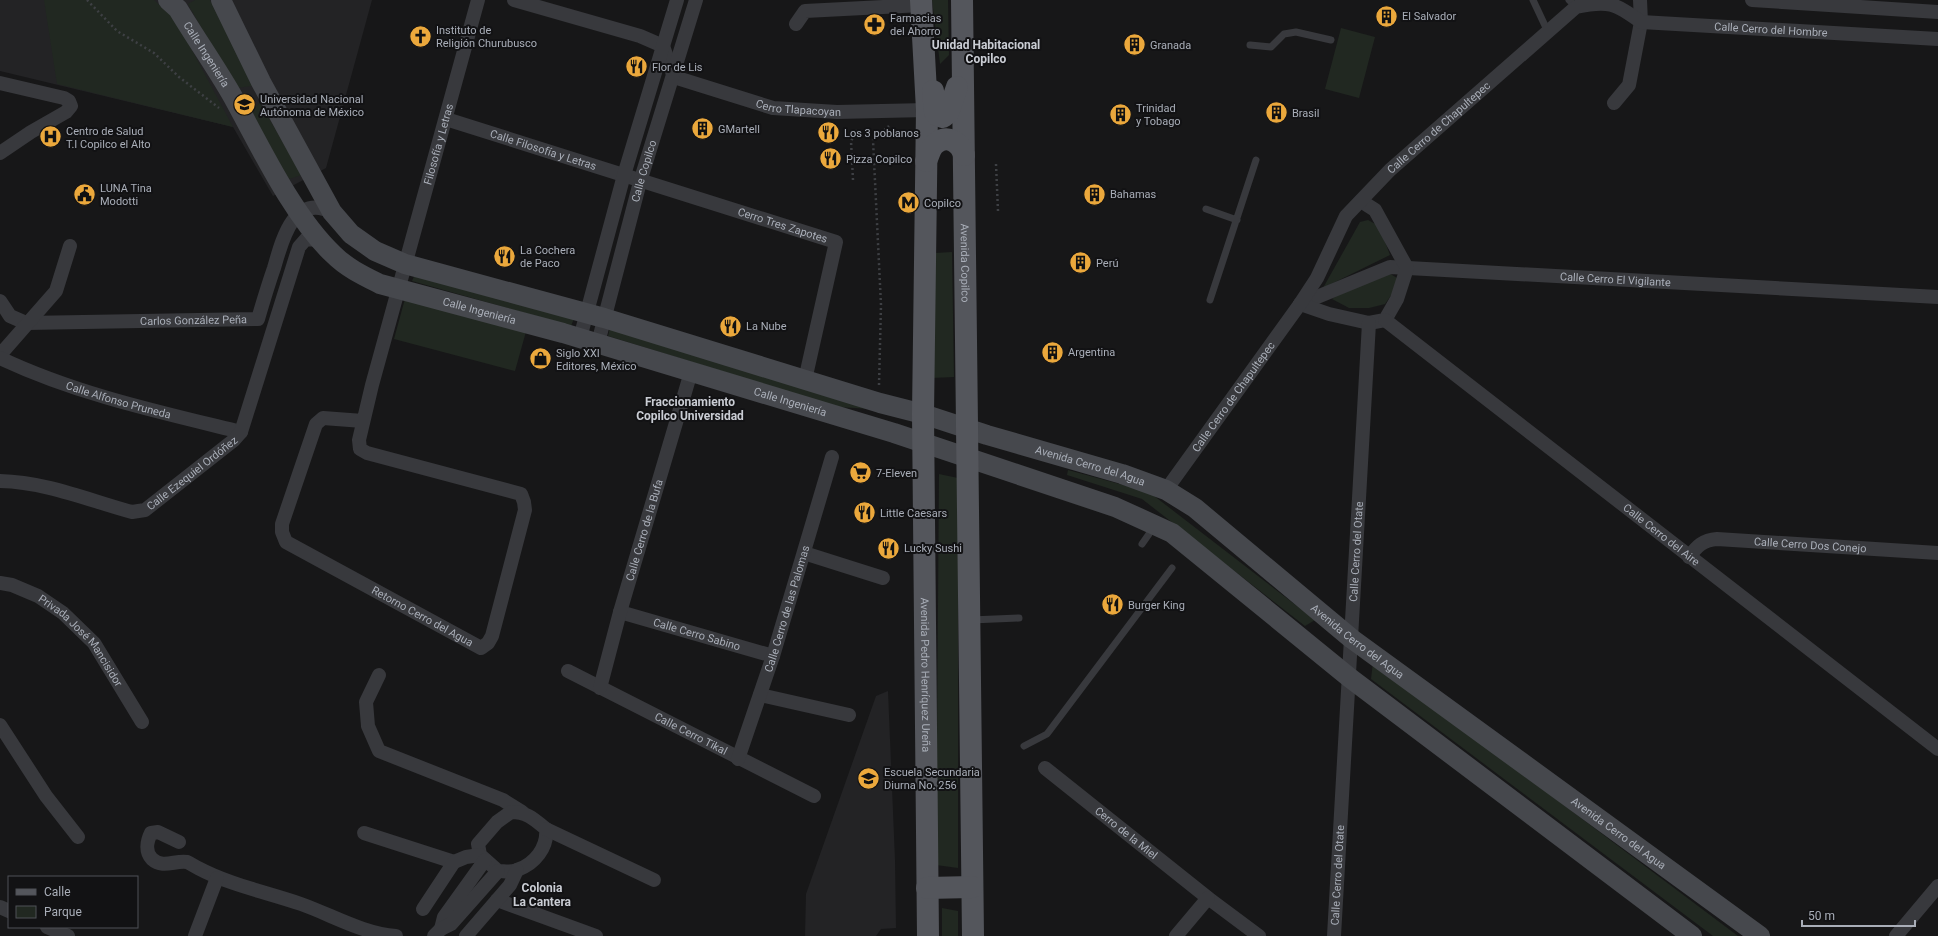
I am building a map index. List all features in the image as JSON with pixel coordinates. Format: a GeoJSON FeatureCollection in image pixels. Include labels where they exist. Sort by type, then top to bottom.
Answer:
{"type":"FeatureCollection","features":[{"type":"Feature","properties":{"kind":"main road","name":"Avenida Copilco"},"geometry":{"type":"LineString","coordinates":[[962,0],[968,429]]}},
{"type":"Feature","properties":{"kind":"main road"},"geometry":{"type":"LineString","coordinates":[[922,2],[925,43],[931,68],[934,112],[936,115],[943,117],[948,113],[962,76]]}},
{"type":"Feature","properties":{"kind":"main road"},"geometry":{"type":"LineString","coordinates":[[923,414],[926,161],[916,110],[925,43]]}},
{"type":"Feature","properties":{"kind":"main road"},"geometry":{"type":"LineString","coordinates":[[926,161],[934,145],[943,140],[955,141],[960,145],[964,155]]}},
{"type":"Feature","properties":{"kind":"main road","name":"Avenida Pedro Henríquez Ureña"},"geometry":{"type":"LineString","coordinates":[[923,414],[928,936]]}},
{"type":"Feature","properties":{"kind":"main road"},"geometry":{"type":"LineString","coordinates":[[968,429],[973,936]]}},
{"type":"Feature","properties":{"kind":"main road"},"geometry":{"type":"LineString","coordinates":[[927,888],[972,887]]}},
{"type":"Feature","properties":{"kind":"street","name":"Filosofía y Letras"},"geometry":{"type":"LineString","coordinates":[[399,289],[478,0]]}},
{"type":"Feature","properties":{"kind":"street"},"geometry":{"type":"LineString","coordinates":[[514,0],[640,36],[663,46],[674,77]]}},
{"type":"Feature","properties":{"kind":"street","name":"Calle Copilco"},"geometry":{"type":"LineString","coordinates":[[596,316],[624,175],[677,0]]}},
{"type":"Feature","properties":{"kind":"street","name":"Calle Copilco"},"geometry":{"type":"LineString","coordinates":[[589,340],[674,77],[696,0]]}},
{"type":"Feature","properties":{"kind":"street"},"geometry":{"type":"LineString","coordinates":[[1614,103],[1629,85],[1641,22],[1640,0]]}},
{"type":"Feature","properties":{"kind":"street"},"geometry":{"type":"LineString","coordinates":[[1752,0],[1938,12]]}},
{"type":"Feature","properties":{"kind":"street"},"geometry":{"type":"LineString","coordinates":[[796,24],[805,11],[922,2]]}},
{"type":"Feature","properties":{"kind":"street","name":"Calle Cerro de Chapultepec"},"geometry":{"type":"LineString","coordinates":[[1166,490],[1300,304],[1316,278],[1346,216],[1390,170],[1548,32],[1572,4],[1601,2],[1625,3]]}},
{"type":"Feature","properties":{"kind":"street","name":"Calle Ingeniería"},"geometry":{"type":"LineString","coordinates":[[175,3],[227,103],[250,129],[300,213],[318,240],[335,256],[356,272],[380,284],[589,340],[924,443]]}},
{"type":"Feature","properties":{"kind":"street"},"geometry":{"type":"LineString","coordinates":[[1625,3],[1641,22]]}},
{"type":"Feature","properties":{"kind":"street"},"geometry":{"type":"LineString","coordinates":[[224,4],[261,82],[332,212],[351,234],[375,251],[405,264],[596,316],[805,380],[879,396],[923,414]]}},
{"type":"Feature","properties":{"kind":"street","name":"Calle Cerro del Hombre"},"geometry":{"type":"LineString","coordinates":[[1641,22],[1938,39]]}},
{"type":"Feature","properties":{"kind":"street","name":"Cerro Tlapacoyan"},"geometry":{"type":"LineString","coordinates":[[674,77],[773,108],[837,112],[916,110]]}},
{"type":"Feature","properties":{"kind":"street"},"geometry":{"type":"LineString","coordinates":[[227,103],[255,93],[261,82]]}},
{"type":"Feature","properties":{"kind":"street"},"geometry":{"type":"LineString","coordinates":[[0,83],[64,98],[69,101],[70,106],[66,112],[31,132],[0,153]]}},
{"type":"Feature","properties":{"kind":"street","name":"Calle Filosofía y Letras"},"geometry":{"type":"LineString","coordinates":[[446,119],[624,175],[640,182]]}},
{"type":"Feature","properties":{"kind":"street","name":"Cerro Tres Zapotes"},"geometry":{"type":"LineString","coordinates":[[640,182],[836,242],[805,380]]}},
{"type":"Feature","properties":{"kind":"street"},"geometry":{"type":"LineString","coordinates":[[1300,304],[1329,314],[1370,323],[1385,320],[1398,299],[1407,268],[1375,210],[1361,201]]}},
{"type":"Feature","properties":{"kind":"street"},"geometry":{"type":"LineString","coordinates":[[300,213],[316,207],[324,208],[332,212]]}},
{"type":"Feature","properties":{"kind":"street","name":"Carlos González Peña"},"geometry":{"type":"LineString","coordinates":[[26,323],[258,319],[283,239],[288,227],[300,213]]}},
{"type":"Feature","properties":{"kind":"street","name":"Calle Ezequiel Ordóñez"},"geometry":{"type":"LineString","coordinates":[[0,481],[47,487],[132,512],[145,510],[234,440],[241,432],[299,247],[306,239],[318,240]]}},
{"type":"Feature","properties":{"kind":"street"},"geometry":{"type":"LineString","coordinates":[[0,356],[26,323],[56,291],[70,246]]}},
{"type":"Feature","properties":{"kind":"street","name":"Calle Cerro El Vigilante"},"geometry":{"type":"LineString","coordinates":[[1300,304],[1390,266],[1938,297]]}},
{"type":"Feature","properties":{"kind":"street","name":"Retorno Cerro del Agua"},"geometry":{"type":"LineString","coordinates":[[363,421],[323,418],[316,424],[282,524],[282,532],[286,542],[481,648],[488,643],[492,636],[524,510],[524,502],[521,494],[367,453],[360,449],[359,440],[363,421],[399,289]]}},
{"type":"Feature","properties":{"kind":"street"},"geometry":{"type":"LineString","coordinates":[[0,300],[10,316],[26,323]]}},
{"type":"Feature","properties":{"kind":"street","name":"Calle Cerro del Aire"},"geometry":{"type":"LineString","coordinates":[[1385,320],[1938,749]]}},
{"type":"Feature","properties":{"kind":"street","name":"Calle Cerro del Otate"},"geometry":{"type":"LineString","coordinates":[[1334,936],[1370,323]]}},
{"type":"Feature","properties":{"kind":"street","name":"Calle Alfonso Pruneda"},"geometry":{"type":"LineString","coordinates":[[0,356],[27,371],[114,400],[241,432]]}},
{"type":"Feature","properties":{"kind":"street","name":"Calle Cerro de la Bufa"},"geometry":{"type":"LineString","coordinates":[[600,688],[620,612],[690,372]]}},
{"type":"Feature","properties":{"kind":"street"},"geometry":{"type":"LineString","coordinates":[[870,427],[880,418],[881,413],[879,396]]}},
{"type":"Feature","properties":{"kind":"street","name":"Avenida Cerro del Agua"},"geometry":{"type":"LineString","coordinates":[[923,414],[968,429],[1122,474],[1166,490],[1195,508],[1352,639],[1760,936]]}},
{"type":"Feature","properties":{"kind":"street"},"geometry":{"type":"LineString","coordinates":[[924,443],[1115,507],[1172,534],[1350,678],[1692,936]]}},
{"type":"Feature","properties":{"kind":"street","name":"Calle Cerro de las Palomas"},"geometry":{"type":"LineString","coordinates":[[738,759],[773,656],[832,457]]}},
{"type":"Feature","properties":{"kind":"street","name":"Calle Cerro Dos Conejo"},"geometry":{"type":"LineString","coordinates":[[1689,557],[1701,544],[1717,539],[1938,553]]}},
{"type":"Feature","properties":{"kind":"street"},"geometry":{"type":"LineString","coordinates":[[804,553],[883,578]]}},
{"type":"Feature","properties":{"kind":"street","name":"Privada José Mancisidor"},"geometry":{"type":"LineString","coordinates":[[0,583],[12,585],[38,596],[63,614],[94,643],[142,722]]}},
{"type":"Feature","properties":{"kind":"street","name":"Calle Cerro Sabino"},"geometry":{"type":"LineString","coordinates":[[620,612],[773,656]]}},
{"type":"Feature","properties":{"kind":"street","name":"Calle Cerro Tikal"},"geometry":{"type":"LineString","coordinates":[[568,671],[738,759],[814,796]]}},
{"type":"Feature","properties":{"kind":"street"},"geometry":{"type":"LineString","coordinates":[[379,675],[366,702],[368,726],[379,751],[503,800],[530,816],[546,829],[654,880]]}},
{"type":"Feature","properties":{"kind":"street"},"geometry":{"type":"LineString","coordinates":[[760,695],[849,715]]}},
{"type":"Feature","properties":{"kind":"street"},"geometry":{"type":"LineString","coordinates":[[0,725],[46,796],[78,837]]}},
{"type":"Feature","properties":{"kind":"street","name":"Cerro de la Miel"},"geometry":{"type":"LineString","coordinates":[[1045,768],[1208,898],[1259,936]]}},
{"type":"Feature","properties":{"kind":"street"},"geometry":{"type":"LineString","coordinates":[[503,800],[504,817]]}},
{"type":"Feature","properties":{"kind":"street"},"geometry":{"type":"LineString","coordinates":[[437,933],[444,917],[497,822],[511,812],[522,812]]}},
{"type":"Feature","properties":{"kind":"street"},"geometry":{"type":"LineString","coordinates":[[437,933],[451,924],[508,875],[536,857],[543,848],[547,838],[546,829]]}},
{"type":"Feature","properties":{"kind":"street"},"geometry":{"type":"LineString","coordinates":[[179,842],[158,832],[151,833],[147,840],[151,858],[159,863],[175,864],[186,862],[217,878],[300,904],[360,927],[386,935],[396,936]]}},
{"type":"Feature","properties":{"kind":"street"},"geometry":{"type":"LineString","coordinates":[[364,833],[460,860],[481,853]]}},
{"type":"Feature","properties":{"kind":"street"},"geometry":{"type":"LineString","coordinates":[[543,848],[565,839]]}},
{"type":"Feature","properties":{"kind":"street"},"geometry":{"type":"LineString","coordinates":[[481,853],[508,875]]}},
{"type":"Feature","properties":{"kind":"street"},"geometry":{"type":"LineString","coordinates":[[423,909],[460,860]]}},
{"type":"Feature","properties":{"kind":"street"},"geometry":{"type":"LineString","coordinates":[[466,936],[497,900],[508,875]]}},
{"type":"Feature","properties":{"kind":"street"},"geometry":{"type":"LineString","coordinates":[[195,936],[217,878]]}},
{"type":"Feature","properties":{"kind":"street"},"geometry":{"type":"LineString","coordinates":[[1896,936],[1937,888]]}},
{"type":"Feature","properties":{"kind":"street"},"geometry":{"type":"LineString","coordinates":[[1176,936],[1208,898]]}},
{"type":"Feature","properties":{"kind":"street"},"geometry":{"type":"LineString","coordinates":[[497,900],[596,936]]}},
{"type":"Feature","properties":{"kind":"street"},"geometry":{"type":"LineString","coordinates":[[49,928],[68,936]]}},
{"type":"Feature","properties":{"kind":"lane"},"geometry":{"type":"LineString","coordinates":[[1533,0],[1548,32]]}},
{"type":"Feature","properties":{"kind":"lane"},"geometry":{"type":"LineString","coordinates":[[1250,45],[1271,47],[1284,34],[1296,32],[1330,40]]}},
{"type":"Feature","properties":{"kind":"lane"},"geometry":{"type":"LineString","coordinates":[[1210,300],[1256,160]]}},
{"type":"Feature","properties":{"kind":"lane"},"geometry":{"type":"LineString","coordinates":[[1206,209],[1237,220]]}},
{"type":"Feature","properties":{"kind":"lane"},"geometry":{"type":"LineString","coordinates":[[1142,544],[1149,534],[1152,524]]}},
{"type":"Feature","properties":{"kind":"lane"},"geometry":{"type":"LineString","coordinates":[[1024,746],[1047,734],[1172,568]]}},
{"type":"Feature","properties":{"kind":"lane"},"geometry":{"type":"LineString","coordinates":[[970,620],[1019,618]]}},
{"type":"Feature","properties":{"kind":"path"},"geometry":{"type":"LineString","coordinates":[[87,0],[117,31],[154,53],[179,77],[227,103]]}},
{"type":"Feature","properties":{"kind":"path"},"geometry":{"type":"LineString","coordinates":[[879,396],[881,305],[873,140],[916,110]]}},
{"type":"Feature","properties":{"kind":"path"},"geometry":{"type":"LineString","coordinates":[[853,180],[851,141],[857,130]]}},
{"type":"Feature","properties":{"kind":"path"},"geometry":{"type":"LineString","coordinates":[[996,164],[998,211]]}},
{"type":"Feature","properties":{"kind":"shaded area","name":"Universidad Nacional Autónoma de México"},"geometry":{"type":"Polygon","coordinates":[[[0,0],[372,0],[326,168],[273,196],[233,127],[0,71],[0,0]]]}},
{"type":"Feature","properties":{"kind":"shaded area","name":"Escuela Secundaria Diurna No. 256"},"geometry":{"type":"Polygon","coordinates":[[[888,691],[895,860],[896,928],[881,929],[876,936],[805,936],[806,894],[876,696],[888,691]]]}},
{"type":"Feature","properties":{"kind":"green space"},"geometry":{"type":"Polygon","coordinates":[[[44,0],[154,0],[176,20],[233,127],[57,84],[44,0]]]}},
{"type":"Feature","properties":{"kind":"green space"},"geometry":{"type":"Polygon","coordinates":[[[195,0],[210,0],[252,86],[236,88],[188,4],[195,0]]]}},
{"type":"Feature","properties":{"kind":"green space"},"geometry":{"type":"Polygon","coordinates":[[[932,0],[948,0],[949,55],[940,64],[932,0]]]}},
{"type":"Feature","properties":{"kind":"green space"},"geometry":{"type":"Polygon","coordinates":[[[1341,28],[1375,37],[1359,98],[1325,89],[1341,28]]]}},
{"type":"Feature","properties":{"kind":"green space"},"geometry":{"type":"Polygon","coordinates":[[[260,103],[302,175],[289,179],[248,112],[260,103]]]}},
{"type":"Feature","properties":{"kind":"green space"},"geometry":{"type":"Polygon","coordinates":[[[1368,220],[1379,226],[1390,255],[1323,288],[1360,222],[1368,220]]]}},
{"type":"Feature","properties":{"kind":"green space"},"geometry":{"type":"Polygon","coordinates":[[[952,252],[954,377],[932,378],[935,253],[952,252]]]}},
{"type":"Feature","properties":{"kind":"green space"},"geometry":{"type":"Polygon","coordinates":[[[416,272],[575,316],[571,326],[412,281],[416,272]]]}},
{"type":"Feature","properties":{"kind":"green space"},"geometry":{"type":"Polygon","coordinates":[[[1389,273],[1397,278],[1394,291],[1385,304],[1369,308],[1349,308],[1332,299],[1351,285],[1389,273]]]}},
{"type":"Feature","properties":{"kind":"green space"},"geometry":{"type":"Polygon","coordinates":[[[406,295],[527,328],[515,371],[394,339],[406,295]]]}},
{"type":"Feature","properties":{"kind":"green space"},"geometry":{"type":"Polygon","coordinates":[[[610,327],[872,409],[837,407],[608,336],[610,327]]]}},
{"type":"Feature","properties":{"kind":"green space"},"geometry":{"type":"Polygon","coordinates":[[[1068,470],[1149,492],[1315,620],[1305,626],[1142,499],[1067,475],[1068,470]]]}},
{"type":"Feature","properties":{"kind":"green space"},"geometry":{"type":"Polygon","coordinates":[[[939,474],[958,478],[958,868],[936,865],[939,474]]]}},
{"type":"Feature","properties":{"kind":"green space"},"geometry":{"type":"Polygon","coordinates":[[[1373,662],[1738,936],[1713,936],[1371,679],[1373,662]]]}},
{"type":"Feature","properties":{"kind":"green space"},"geometry":{"type":"Polygon","coordinates":[[[942,908],[958,911],[958,936],[942,936],[942,908]]]}},
{"type":"Feature","properties":{"kind":"place","name":"El Salvador"},"geometry":{"type":"Point","coordinates":[1387,16]}},
{"type":"Feature","properties":{"kind":"place","name":"Farmacias del Ahorro"},"geometry":{"type":"Point","coordinates":[875,24]}},
{"type":"Feature","properties":{"kind":"place","name":"Instituto de Religión Churubusco"},"geometry":{"type":"Point","coordinates":[421,36]}},
{"type":"Feature","properties":{"kind":"place","name":"Granada"},"geometry":{"type":"Point","coordinates":[1134,45]}},
{"type":"Feature","properties":{"kind":"place","name":"Flor de Lis"},"geometry":{"type":"Point","coordinates":[636,67]}},
{"type":"Feature","properties":{"kind":"place","name":"Universidad Nacional Autónoma de México"},"geometry":{"type":"Point","coordinates":[244,105]}},
{"type":"Feature","properties":{"kind":"place","name":"Brasil"},"geometry":{"type":"Point","coordinates":[1277,113]}},
{"type":"Feature","properties":{"kind":"place","name":"Trinidad y Tobago"},"geometry":{"type":"Point","coordinates":[1121,114]}},
{"type":"Feature","properties":{"kind":"place","name":"GMartell"},"geometry":{"type":"Point","coordinates":[703,129]}},
{"type":"Feature","properties":{"kind":"place","name":"Los 3 poblanos"},"geometry":{"type":"Point","coordinates":[829,133]}},
{"type":"Feature","properties":{"kind":"place","name":"Centro de Salud T.I Copilco el Alto"},"geometry":{"type":"Point","coordinates":[51,137]}},
{"type":"Feature","properties":{"kind":"place","name":"Pizza Copilco"},"geometry":{"type":"Point","coordinates":[830,159]}},
{"type":"Feature","properties":{"kind":"place","name":"LUNA Tina Modotti"},"geometry":{"type":"Point","coordinates":[84,194]}},
{"type":"Feature","properties":{"kind":"place","name":"Bahamas"},"geometry":{"type":"Point","coordinates":[1094,194]}},
{"type":"Feature","properties":{"kind":"place","name":"Copilco"},"geometry":{"type":"Point","coordinates":[908,203]}},
{"type":"Feature","properties":{"kind":"place","name":"La Cochera de Paco"},"geometry":{"type":"Point","coordinates":[504,256]}},
{"type":"Feature","properties":{"kind":"place","name":"Perú"},"geometry":{"type":"Point","coordinates":[1081,263]}},
{"type":"Feature","properties":{"kind":"place","name":"La Nube"},"geometry":{"type":"Point","coordinates":[731,326]}},
{"type":"Feature","properties":{"kind":"place","name":"Argentina"},"geometry":{"type":"Point","coordinates":[1053,352]}},
{"type":"Feature","properties":{"kind":"place","name":"Siglo XXI Editores, México"},"geometry":{"type":"Point","coordinates":[541,359]}},
{"type":"Feature","properties":{"kind":"place","name":"7-Eleven"},"geometry":{"type":"Point","coordinates":[861,473]}},
{"type":"Feature","properties":{"kind":"place","name":"Little Caesars"},"geometry":{"type":"Point","coordinates":[865,513]}},
{"type":"Feature","properties":{"kind":"place","name":"Lucky Sushi"},"geometry":{"type":"Point","coordinates":[888,548]}},
{"type":"Feature","properties":{"kind":"place","name":"Burger King"},"geometry":{"type":"Point","coordinates":[1112,605]}},
{"type":"Feature","properties":{"kind":"place","name":"Escuela Secundaria Diurna No. 256"},"geometry":{"type":"Point","coordinates":[869,778]}},
{"type":"Feature","properties":{"kind":"district","name":"Unidad Habitacional Copilco"},"geometry":{"type":"Point","coordinates":[986,52]}},
{"type":"Feature","properties":{"kind":"district","name":"Fraccionamiento Copilco Universidad"},"geometry":{"type":"Point","coordinates":[690,409]}},
{"type":"Feature","properties":{"kind":"district","name":"Colonia La Cantera"},"geometry":{"type":"Point","coordinates":[542,895]}}]}
